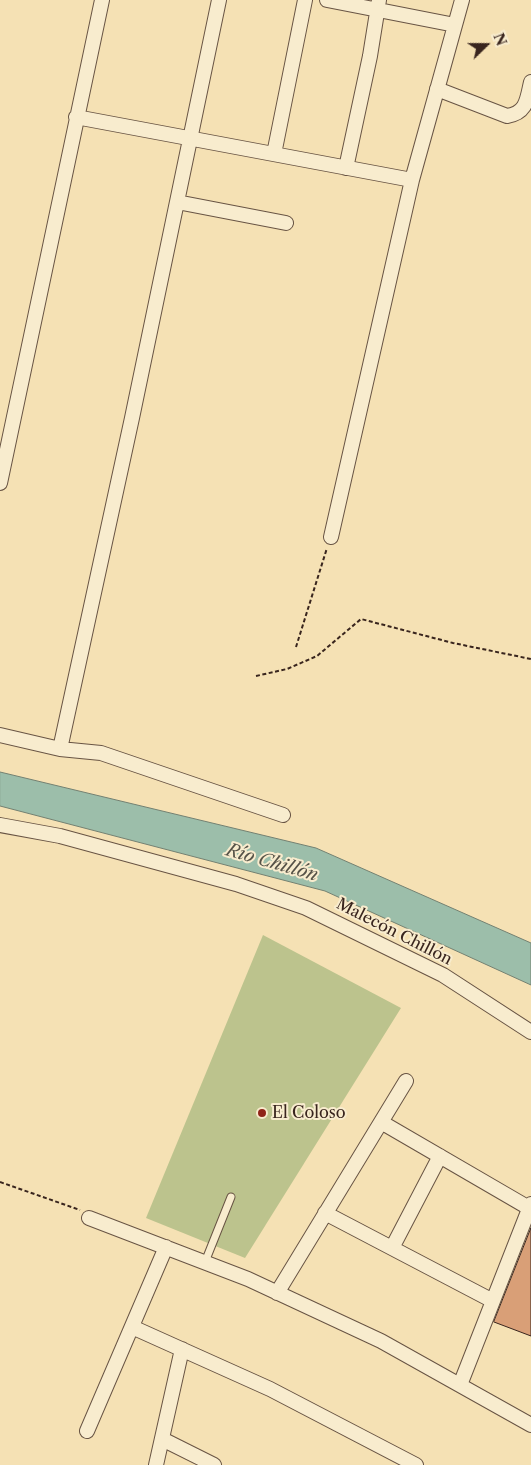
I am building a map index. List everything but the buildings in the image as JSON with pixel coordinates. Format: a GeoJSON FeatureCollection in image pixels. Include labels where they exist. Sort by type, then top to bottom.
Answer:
{"type":"FeatureCollection","features":[{"type":"Feature","properties":{"kind":"street"},"geometry":{"type":"LineString","coordinates":[[0,483],[102,0]]}},
{"type":"Feature","properties":{"kind":"street"},"geometry":{"type":"LineString","coordinates":[[60,749],[219,0]]}},
{"type":"Feature","properties":{"kind":"street"},"geometry":{"type":"LineString","coordinates":[[274,154],[304,0]]}},
{"type":"Feature","properties":{"kind":"street"},"geometry":{"type":"LineString","coordinates":[[327,0],[379,5],[455,25]]}},
{"type":"Feature","properties":{"kind":"street"},"geometry":{"type":"LineString","coordinates":[[331,537],[412,180],[462,0]]}},
{"type":"Feature","properties":{"kind":"street"},"geometry":{"type":"LineString","coordinates":[[346,168],[379,5]]}},
{"type":"Feature","properties":{"kind":"street"},"geometry":{"type":"LineString","coordinates":[[437,88],[507,116],[524,110],[531,82]]}},
{"type":"Feature","properties":{"kind":"street"},"geometry":{"type":"LineString","coordinates":[[76,117],[412,180]]}},
{"type":"Feature","properties":{"kind":"street"},"geometry":{"type":"LineString","coordinates":[[177,202],[286,223]]}},
{"type":"Feature","properties":{"kind":"street"},"geometry":{"type":"LineString","coordinates":[[0,735],[60,749],[101,753],[283,815]]}},
{"type":"Feature","properties":{"kind":"street","name":"Malecón Chillón"},"geometry":{"type":"LineString","coordinates":[[0,825],[60,836],[236,884],[306,908],[442,975],[531,1032]]}},
{"type":"Feature","properties":{"kind":"street"},"geometry":{"type":"LineString","coordinates":[[277,1293],[406,1081]]}},
{"type":"Feature","properties":{"kind":"street"},"geometry":{"type":"LineString","coordinates":[[381,1122],[530,1206],[460,1385]]}},
{"type":"Feature","properties":{"kind":"street"},"geometry":{"type":"LineString","coordinates":[[392,1248],[440,1156]]}},
{"type":"Feature","properties":{"kind":"street"},"geometry":{"type":"LineString","coordinates":[[326,1214],[493,1301]]}},
{"type":"Feature","properties":{"kind":"street"},"geometry":{"type":"LineString","coordinates":[[89,1218],[205,1262],[381,1341],[531,1425]]}},
{"type":"Feature","properties":{"kind":"street"},"geometry":{"type":"LineString","coordinates":[[87,1431],[166,1247]]}},
{"type":"Feature","properties":{"kind":"street"},"geometry":{"type":"LineString","coordinates":[[132,1327],[270,1389],[416,1465]]}},
{"type":"Feature","properties":{"kind":"street"},"geometry":{"type":"LineString","coordinates":[[156,1465],[182,1350]]}},
{"type":"Feature","properties":{"kind":"street"},"geometry":{"type":"LineString","coordinates":[[162,1439],[214,1465]]}},
{"type":"Feature","properties":{"kind":"lane"},"geometry":{"type":"LineString","coordinates":[[205,1262],[231,1197]]}},
{"type":"Feature","properties":{"kind":"path"},"geometry":{"type":"LineString","coordinates":[[296,647],[331,537]]}},
{"type":"Feature","properties":{"kind":"path"},"geometry":{"type":"LineString","coordinates":[[256,676],[286,669],[317,656],[361,618],[453,643],[531,659]]}},
{"type":"Feature","properties":{"kind":"path"},"geometry":{"type":"LineString","coordinates":[[0,1182],[78,1208],[89,1218]]}},
{"type":"Feature","properties":{"kind":"green space","name":"El Coloso"},"geometry":{"type":"Polygon","coordinates":[[[263,935],[401,1008],[245,1258],[146,1218],[263,935]]]}},
{"type":"Feature","properties":{"kind":"water","name":"Río Chillón"},"geometry":{"type":"Polygon","coordinates":[[[0,772],[316,848],[531,943],[531,985],[325,891],[0,806],[0,772]]]}},
{"type":"Feature","properties":{"kind":"place","name":"El Coloso"},"geometry":{"type":"Point","coordinates":[262,1113]}}]}
